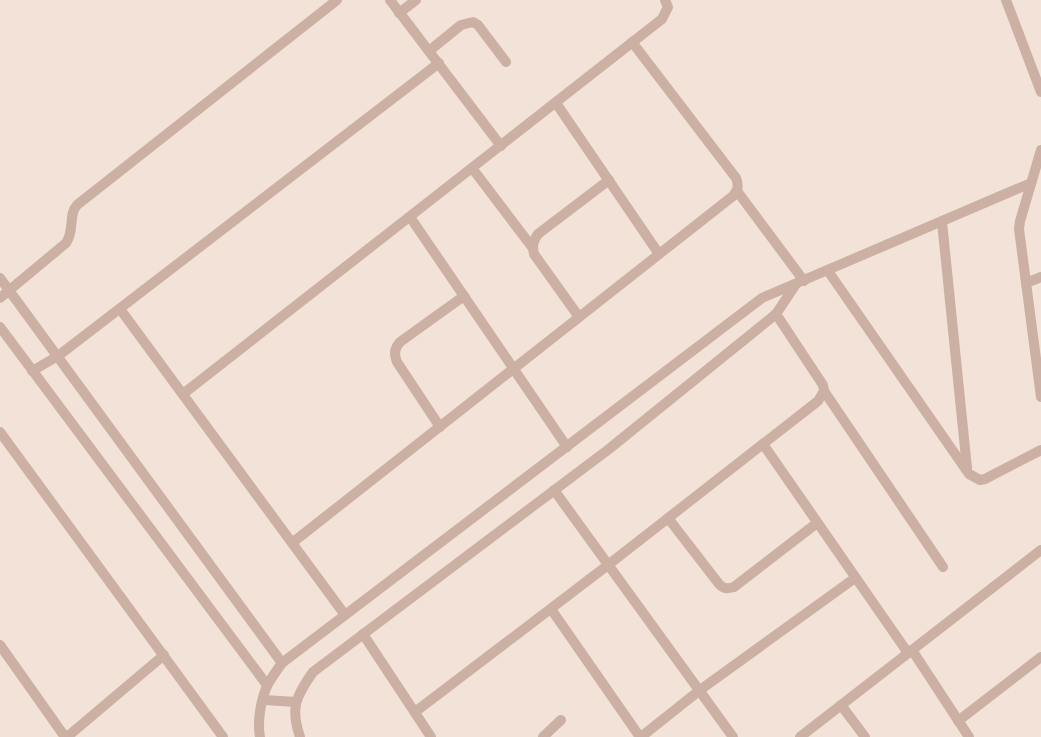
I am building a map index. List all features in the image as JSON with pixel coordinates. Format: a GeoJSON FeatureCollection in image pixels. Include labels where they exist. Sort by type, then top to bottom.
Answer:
{"type":"FeatureCollection","features":[{"type":"Feature","properties":{"kind":"street"},"geometry":{"type":"LineString","coordinates":[[0,298],[66,243],[72,230],[72,212],[77,205],[337,0]]}},
{"type":"Feature","properties":{"kind":"street"},"geometry":{"type":"LineString","coordinates":[[390,0],[501,146]]}},
{"type":"Feature","properties":{"kind":"street"},"geometry":{"type":"LineString","coordinates":[[399,13],[416,0]]}},
{"type":"Feature","properties":{"kind":"street"},"geometry":{"type":"LineString","coordinates":[[183,394],[662,19],[668,7],[665,0]]}},
{"type":"Feature","properties":{"kind":"street"},"geometry":{"type":"LineString","coordinates":[[1006,0],[1041,92]]}},
{"type":"Feature","properties":{"kind":"street"},"geometry":{"type":"LineString","coordinates":[[429,51],[461,25],[473,22],[478,25],[506,62]]}},
{"type":"Feature","properties":{"kind":"street"},"geometry":{"type":"LineString","coordinates":[[292,543],[733,196],[737,191],[738,184],[736,178],[632,42]]}},
{"type":"Feature","properties":{"kind":"street"},"geometry":{"type":"LineString","coordinates":[[32,371],[58,356],[439,64]]}},
{"type":"Feature","properties":{"kind":"street"},"geometry":{"type":"LineString","coordinates":[[556,103],[659,254]]}},
{"type":"Feature","properties":{"kind":"street"},"geometry":{"type":"LineString","coordinates":[[1041,150],[1020,220],[1020,238],[1041,397]]}},
{"type":"Feature","properties":{"kind":"street"},"geometry":{"type":"LineString","coordinates":[[472,168],[532,247],[534,254],[579,317]]}},
{"type":"Feature","properties":{"kind":"street"},"geometry":{"type":"LineString","coordinates":[[532,247],[538,234],[609,180]]}},
{"type":"Feature","properties":{"kind":"street"},"geometry":{"type":"LineString","coordinates":[[260,737],[259,730],[267,685],[282,663],[762,298],[1031,183]]}},
{"type":"Feature","properties":{"kind":"street"},"geometry":{"type":"LineString","coordinates":[[737,191],[800,283]]}},
{"type":"Feature","properties":{"kind":"street"},"geometry":{"type":"LineString","coordinates":[[410,217],[567,447]]}},
{"type":"Feature","properties":{"kind":"street"},"geometry":{"type":"LineString","coordinates":[[942,222],[967,471]]}},
{"type":"Feature","properties":{"kind":"street"},"geometry":{"type":"LineString","coordinates":[[828,271],[967,471],[974,478],[980,480],[985,479],[1041,450]]}},
{"type":"Feature","properties":{"kind":"street"},"geometry":{"type":"LineString","coordinates":[[1026,283],[1041,277]]}},
{"type":"Feature","properties":{"kind":"street"},"geometry":{"type":"LineString","coordinates":[[0,278],[282,663]]}},
{"type":"Feature","properties":{"kind":"street"},"geometry":{"type":"LineString","coordinates":[[300,737],[294,720],[296,702],[303,686],[314,672],[609,449],[776,314],[800,283]]}},
{"type":"Feature","properties":{"kind":"street"},"geometry":{"type":"LineString","coordinates":[[440,426],[397,362],[394,354],[400,342],[464,296]]}},
{"type":"Feature","properties":{"kind":"street"},"geometry":{"type":"LineString","coordinates":[[120,309],[345,615]]}},
{"type":"Feature","properties":{"kind":"street"},"geometry":{"type":"LineString","coordinates":[[776,314],[823,385],[824,391],[943,567]]}},
{"type":"Feature","properties":{"kind":"street"},"geometry":{"type":"LineString","coordinates":[[0,327],[267,685]]}},
{"type":"Feature","properties":{"kind":"street"},"geometry":{"type":"LineString","coordinates":[[415,712],[551,609],[818,401],[824,391]]}},
{"type":"Feature","properties":{"kind":"street"},"geometry":{"type":"LineString","coordinates":[[0,432],[223,737]]}},
{"type":"Feature","properties":{"kind":"street"},"geometry":{"type":"LineString","coordinates":[[762,444],[855,578],[910,652],[969,737]]}},
{"type":"Feature","properties":{"kind":"street"},"geometry":{"type":"LineString","coordinates":[[554,490],[733,737]]}},
{"type":"Feature","properties":{"kind":"street"},"geometry":{"type":"LineString","coordinates":[[668,518],[724,589],[734,587],[817,523]]}},
{"type":"Feature","properties":{"kind":"street"},"geometry":{"type":"LineString","coordinates":[[800,737],[1041,550]]}},
{"type":"Feature","properties":{"kind":"street"},"geometry":{"type":"LineString","coordinates":[[551,609],[640,737],[700,690],[855,578]]}},
{"type":"Feature","properties":{"kind":"street"},"geometry":{"type":"LineString","coordinates":[[363,634],[431,737]]}},
{"type":"Feature","properties":{"kind":"street"},"geometry":{"type":"LineString","coordinates":[[0,645],[66,737],[164,655]]}},
{"type":"Feature","properties":{"kind":"street"},"geometry":{"type":"LineString","coordinates":[[958,722],[1041,657]]}},
{"type":"Feature","properties":{"kind":"street"},"geometry":{"type":"LineString","coordinates":[[264,700],[296,702]]}},
{"type":"Feature","properties":{"kind":"street"},"geometry":{"type":"LineString","coordinates":[[841,705],[865,737]]}},
{"type":"Feature","properties":{"kind":"street"},"geometry":{"type":"LineString","coordinates":[[542,737],[561,720]]}}]}
